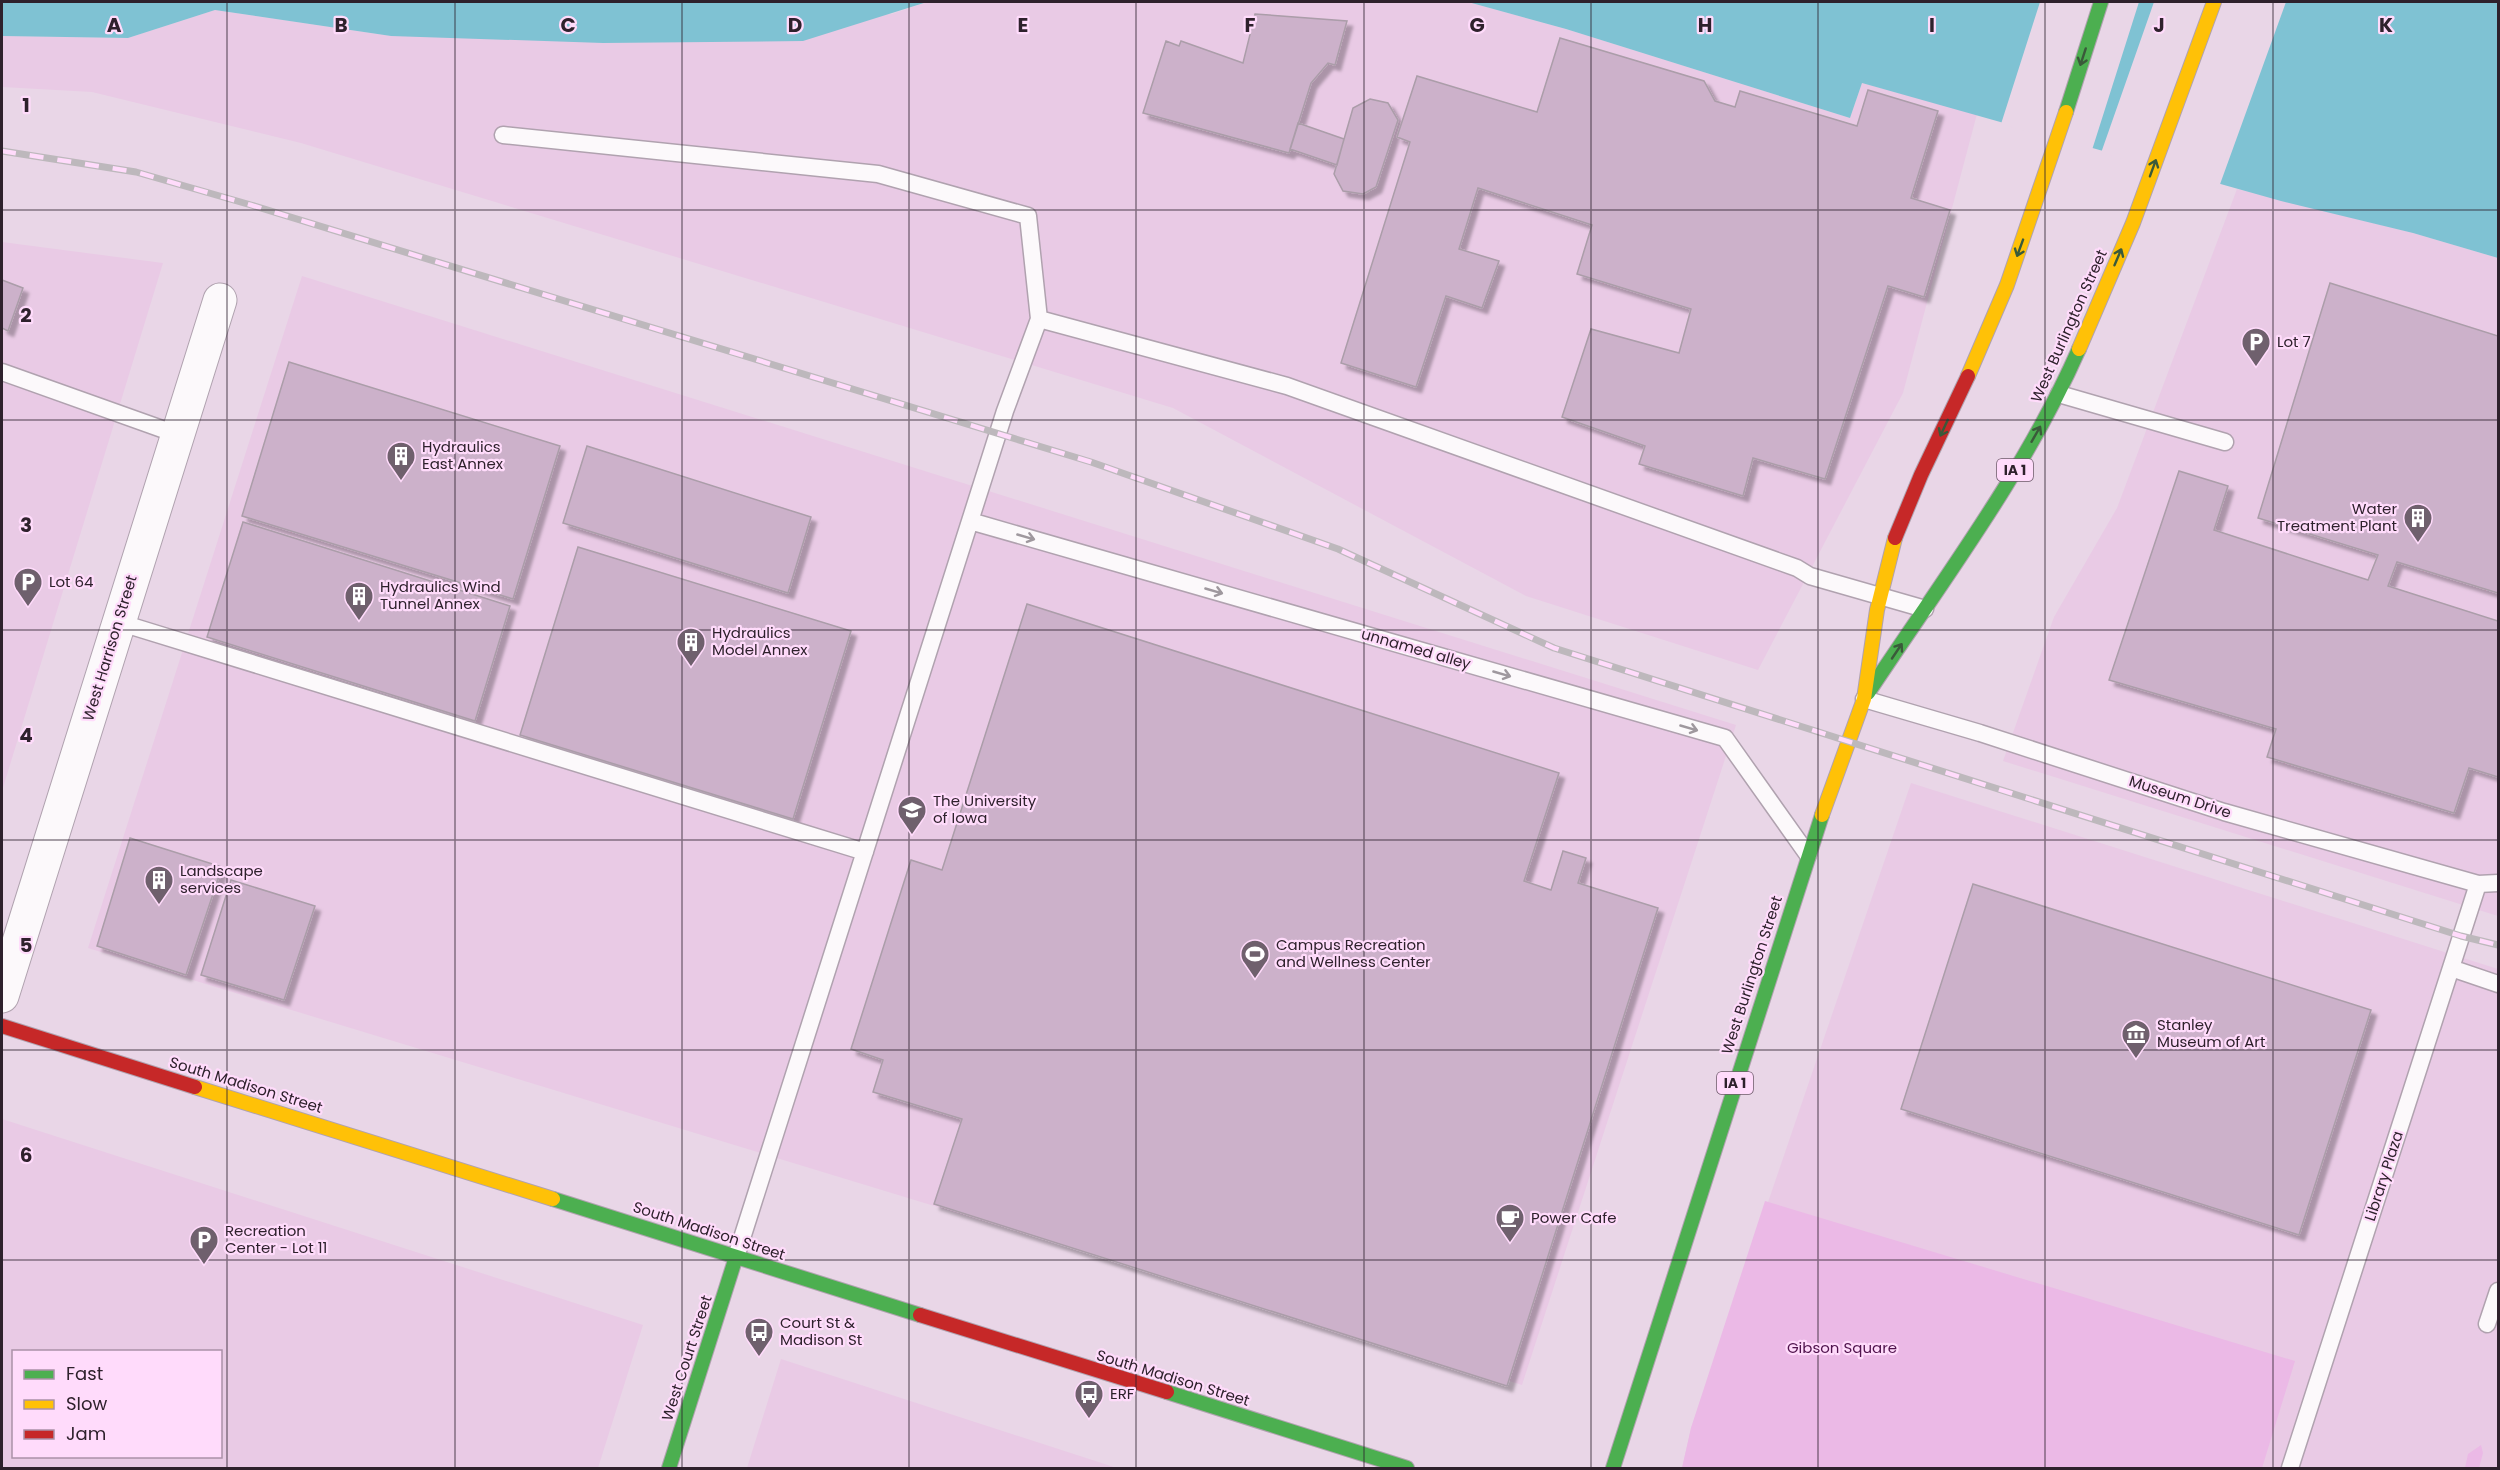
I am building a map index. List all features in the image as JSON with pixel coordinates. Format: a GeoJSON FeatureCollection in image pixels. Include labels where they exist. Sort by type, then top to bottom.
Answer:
{"type":"FeatureCollection","features":[{"type":"Feature","properties":{"kind":"main road","name":"West Burlington Street"},"geometry":{"type":"LineString","coordinates":[[1613,1468],[1808,855],[1864,699],[1880,595],[1892,546],[1922,475],[1981,349],[2007,285],[2040,193],[2101,2]]}},
{"type":"Feature","properties":{"kind":"main road","name":"West Burlington Street"},"geometry":{"type":"LineString","coordinates":[[1864,699],[2008,482],[2059,394],[2133,223],[2214,2]]}},
{"type":"Feature","properties":{"kind":"main road","name":"South Madison Street"},"geometry":{"type":"LineString","coordinates":[[2,1026],[1405,1468]]}},
{"type":"Feature","properties":{"kind":"main road","name":"West Court Street"},"geometry":{"type":"LineString","coordinates":[[669,1468],[736,1257]]}},
{"type":"Feature","properties":{"kind":"street","name":"West Harrison Street"},"geometry":{"type":"LineString","coordinates":[[2,996],[219,300]]}},
{"type":"Feature","properties":{"kind":"lane"},"geometry":{"type":"LineString","coordinates":[[503,135],[878,174],[1028,216],[1039,319],[1005,411],[736,1257]]}},
{"type":"Feature","properties":{"kind":"lane"},"geometry":{"type":"LineString","coordinates":[[1039,319],[1287,386],[1797,568],[1810,576],[1924,609]]}},
{"type":"Feature","properties":{"kind":"lane"},"geometry":{"type":"LineString","coordinates":[[2,372],[176,434]]}},
{"type":"Feature","properties":{"kind":"lane"},"geometry":{"type":"LineString","coordinates":[[2059,394],[2225,442]]}},
{"type":"Feature","properties":{"kind":"lane","name":"unnamed alley"},"geometry":{"type":"LineString","coordinates":[[970,520],[1725,738],[1808,855]]}},
{"type":"Feature","properties":{"kind":"lane"},"geometry":{"type":"LineString","coordinates":[[118,622],[865,852]]}},
{"type":"Feature","properties":{"kind":"lane","name":"Museum Drive"},"geometry":{"type":"LineString","coordinates":[[1864,699],[1980,733],[2224,812],[2478,884],[2499,883]]}},
{"type":"Feature","properties":{"kind":"lane","name":"Library Plaza"},"geometry":{"type":"LineString","coordinates":[[2290,1468],[2478,884]]}},
{"type":"Feature","properties":{"kind":"lane"},"geometry":{"type":"LineString","coordinates":[[2451,968],[2499,984]]}},
{"type":"Feature","properties":{"kind":"lane"},"geometry":{"type":"LineString","coordinates":[[2487,1324],[2499,1291]]}},
{"type":"Feature","properties":{"kind":"shaded area"},"geometry":{"type":"Polygon","coordinates":[[[927,2],[1468,2],[1566,29],[1850,118],[1862,83],[1977,114],[1903,393],[1758,670],[1526,596],[1173,408],[301,143],[92,92],[2,87],[2,36],[128,38],[215,10],[391,36],[892,14],[927,2]]]}},
{"type":"Feature","properties":{"kind":"shaded area"},"geometry":{"type":"Polygon","coordinates":[[[2237,189],[2413,233],[2498,258],[2498,916],[2003,761],[2054,617],[2117,508],[2237,189]]]}},
{"type":"Feature","properties":{"kind":"shaded area"},"geometry":{"type":"Polygon","coordinates":[[[2,242],[163,263],[2,791],[2,242]]]}},
{"type":"Feature","properties":{"kind":"shaded area","name":"The University of Iowa"},"geometry":{"type":"Polygon","coordinates":[[[302,276],[1736,725],[1522,1385],[88,948],[302,276]]]}},
{"type":"Feature","properties":{"kind":"shaded area"},"geometry":{"type":"Polygon","coordinates":[[[1911,783],[2498,969],[2498,1468],[1682,1468],[1691,1428],[1911,783]]]}},
{"type":"Feature","properties":{"kind":"shaded area","name":"Recreation Center - Lot 11"},"geometry":{"type":"Polygon","coordinates":[[[2,1119],[643,1325],[598,1468],[2,1468],[2,1119]]]}},
{"type":"Feature","properties":{"kind":"shaded area"},"geometry":{"type":"Polygon","coordinates":[[[781,1359],[1117,1468],[747,1468],[781,1359]]]}},
{"type":"Feature","properties":{"kind":"green space","name":"Gibson Square"},"geometry":{"type":"Polygon","coordinates":[[[1765,1201],[2295,1361],[2262,1468],[1682,1468],[1691,1428],[1765,1201]]]}},
{"type":"Feature","properties":{"kind":"green space"},"geometry":{"type":"Polygon","coordinates":[[[2481,1445],[2483,1453],[2479,1468],[2465,1468],[2468,1454],[2481,1445]]]}},
{"type":"Feature","properties":{"kind":"water"},"geometry":{"type":"Polygon","coordinates":[[[2,2],[927,2],[803,41],[603,43],[391,36],[215,10],[128,38],[2,36],[2,2]]]}},
{"type":"Feature","properties":{"kind":"water"},"geometry":{"type":"Polygon","coordinates":[[[1468,2],[2498,2],[2498,258],[2413,233],[2281,201],[1862,83],[1850,118],[1566,29],[1468,2]]]}},
{"type":"Feature","properties":{"kind":"pier"},"geometry":{"type":"Polygon","coordinates":[[[2040,2],[2139,2],[2092,150],[2001,124],[2040,2]]]}},
{"type":"Feature","properties":{"kind":"pier"},"geometry":{"type":"Polygon","coordinates":[[[2154,2],[2286,2],[2219,187],[2101,153],[2154,2]]]}},
{"type":"Feature","properties":{"kind":"building"},"geometry":{"type":"Polygon","coordinates":[[[1255,14],[1347,21],[1335,65],[1328,63],[1311,83],[1289,153],[1143,113],[1166,41],[1179,46],[1181,41],[1243,63],[1255,14]]]}},
{"type":"Feature","properties":{"kind":"building"},"geometry":{"type":"Polygon","coordinates":[[[1560,38],[1704,81],[1715,101],[1735,107],[1740,91],[1857,126],[1868,90],[1938,111],[1911,198],[1950,210],[1924,297],[1888,286],[1825,479],[1753,458],[1743,496],[1639,464],[1645,446],[1562,417],[1591,329],[1679,353],[1691,309],[1577,274],[1592,225],[1478,188],[1459,249],[1499,261],[1482,308],[1446,296],[1416,387],[1341,363],[1410,142],[1397,137],[1417,76],[1537,112],[1560,38]]]}},
{"type":"Feature","properties":{"kind":"building"},"geometry":{"type":"Polygon","coordinates":[[[1370,99],[1388,103],[1398,120],[1376,187],[1363,194],[1343,191],[1334,174],[1353,108],[1370,99]]]}},
{"type":"Feature","properties":{"kind":"building"},"geometry":{"type":"Polygon","coordinates":[[[1298,123],[1344,139],[1337,165],[1290,149],[1298,123]]]}},
{"type":"Feature","properties":{"kind":"building"},"geometry":{"type":"Polygon","coordinates":[[[2,280],[23,288],[8,331],[2,328],[2,280]]]}},
{"type":"Feature","properties":{"kind":"building","name":"Water Treatment Plant"},"geometry":{"type":"Polygon","coordinates":[[[2330,283],[2498,336],[2498,593],[2397,562],[2388,586],[2498,621],[2498,777],[2469,768],[2454,813],[2267,757],[2276,729],[2109,680],[2179,471],[2228,486],[2214,530],[2368,580],[2378,555],[2258,518],[2330,283]]]}},
{"type":"Feature","properties":{"kind":"building","name":"Hydraulics East Annex"},"geometry":{"type":"Polygon","coordinates":[[[289,362],[560,446],[513,599],[242,516],[289,362]]]}},
{"type":"Feature","properties":{"kind":"building"},"geometry":{"type":"Polygon","coordinates":[[[587,446],[811,517],[788,593],[563,523],[587,446]]]}},
{"type":"Feature","properties":{"kind":"building","name":"Hydraulics Wind Tunnel Annex"},"geometry":{"type":"Polygon","coordinates":[[[243,522],[510,606],[475,721],[207,637],[243,522]]]}},
{"type":"Feature","properties":{"kind":"building","name":"Hydraulics Model Annex"},"geometry":{"type":"Polygon","coordinates":[[[578,547],[851,631],[793,819],[520,735],[578,547]]]}},
{"type":"Feature","properties":{"kind":"building","name":"Campus Recreation and Wellness Center"},"geometry":{"type":"Polygon","coordinates":[[[1027,604],[1559,773],[1524,881],[1551,890],[1563,851],[1586,858],[1578,883],[1658,908],[1507,1386],[934,1204],[962,1119],[873,1092],[883,1060],[851,1049],[911,860],[942,870],[1027,604]]]}},
{"type":"Feature","properties":{"kind":"building","name":"Landscape services"},"geometry":{"type":"Polygon","coordinates":[[[130,838],[222,867],[186,975],[97,946],[130,838]]]}},
{"type":"Feature","properties":{"kind":"building"},"geometry":{"type":"Polygon","coordinates":[[[231,880],[315,906],[284,1000],[201,975],[231,880]]]}},
{"type":"Feature","properties":{"kind":"building","name":"Stanley Museum of Art"},"geometry":{"type":"Polygon","coordinates":[[[1973,884],[2371,1010],[2299,1235],[1901,1109],[1973,884]]]}},
{"type":"Feature","properties":{"kind":"railway"},"geometry":{"type":"LineString","coordinates":[[2,151],[136,172],[251,205],[1091,462],[1338,549],[1554,648],[2461,936],[2498,945]]}},
{"type":"Feature","properties":{"kind":"traffic: fast"},"geometry":{"type":"LineString","coordinates":[[2066,112],[2101,2]]}},
{"type":"Feature","properties":{"kind":"traffic: fast"},"geometry":{"type":"LineString","coordinates":[[1868,693],[2008,482],[2034,439],[2079,349]]}},
{"type":"Feature","properties":{"kind":"traffic: fast"},"geometry":{"type":"LineString","coordinates":[[1613,1468],[1822,815]]}},
{"type":"Feature","properties":{"kind":"traffic: fast"},"geometry":{"type":"LineString","coordinates":[[553,1199],[920,1315]]}},
{"type":"Feature","properties":{"kind":"traffic: fast"},"geometry":{"type":"LineString","coordinates":[[669,1468],[736,1257]]}},
{"type":"Feature","properties":{"kind":"traffic: fast"},"geometry":{"type":"LineString","coordinates":[[1167,1392],[1407,1468]]}},
{"type":"Feature","properties":{"kind":"traffic: slow"},"geometry":{"type":"LineString","coordinates":[[2079,349],[2133,223],[2214,2]]}},
{"type":"Feature","properties":{"kind":"traffic: slow"},"geometry":{"type":"LineString","coordinates":[[1968,376],[2007,285],[2066,112]]}},
{"type":"Feature","properties":{"kind":"traffic: slow"},"geometry":{"type":"LineString","coordinates":[[1822,815],[1864,699],[1877,610],[1895,538]]}},
{"type":"Feature","properties":{"kind":"traffic: slow"},"geometry":{"type":"LineString","coordinates":[[195,1087],[553,1199]]}},
{"type":"Feature","properties":{"kind":"traffic: jam"},"geometry":{"type":"LineString","coordinates":[[1895,538],[1921,475],[1968,376]]}},
{"type":"Feature","properties":{"kind":"traffic: jam"},"geometry":{"type":"LineString","coordinates":[[2,1026],[195,1087]]}},
{"type":"Feature","properties":{"kind":"traffic: jam"},"geometry":{"type":"LineString","coordinates":[[920,1315],[1167,1392]]}},
{"type":"Feature","properties":{"kind":"place","name":"Lot 7"},"geometry":{"type":"Point","coordinates":[2256,368]}},
{"type":"Feature","properties":{"kind":"place","name":"Hydraulics East Annex"},"geometry":{"type":"Point","coordinates":[401,482]}},
{"type":"Feature","properties":{"kind":"place","name":"Water Treatment Plant"},"geometry":{"type":"Point","coordinates":[2418,544]}},
{"type":"Feature","properties":{"kind":"place","name":"Lot 64"},"geometry":{"type":"Point","coordinates":[28,608]}},
{"type":"Feature","properties":{"kind":"place","name":"Hydraulics Wind Tunnel Annex"},"geometry":{"type":"Point","coordinates":[359,622]}},
{"type":"Feature","properties":{"kind":"place","name":"Hydraulics Model Annex"},"geometry":{"type":"Point","coordinates":[691,668]}},
{"type":"Feature","properties":{"kind":"place","name":"The University of Iowa"},"geometry":{"type":"Point","coordinates":[912,836]}},
{"type":"Feature","properties":{"kind":"place","name":"Landscape services"},"geometry":{"type":"Point","coordinates":[159,906]}},
{"type":"Feature","properties":{"kind":"place","name":"Campus Recreation and Wellness Center"},"geometry":{"type":"Point","coordinates":[1255,980]}},
{"type":"Feature","properties":{"kind":"place","name":"Stanley Museum of Art"},"geometry":{"type":"Point","coordinates":[2136,1060]}},
{"type":"Feature","properties":{"kind":"place","name":"Power Cafe"},"geometry":{"type":"Point","coordinates":[1510,1244]}},
{"type":"Feature","properties":{"kind":"place","name":"Recreation Center - Lot 11"},"geometry":{"type":"Point","coordinates":[204,1266]}},
{"type":"Feature","properties":{"kind":"place","name":"Court St & Madison St"},"geometry":{"type":"Point","coordinates":[759,1358]}},
{"type":"Feature","properties":{"kind":"place","name":"ERF"},"geometry":{"type":"Point","coordinates":[1089,1420]}}]}
